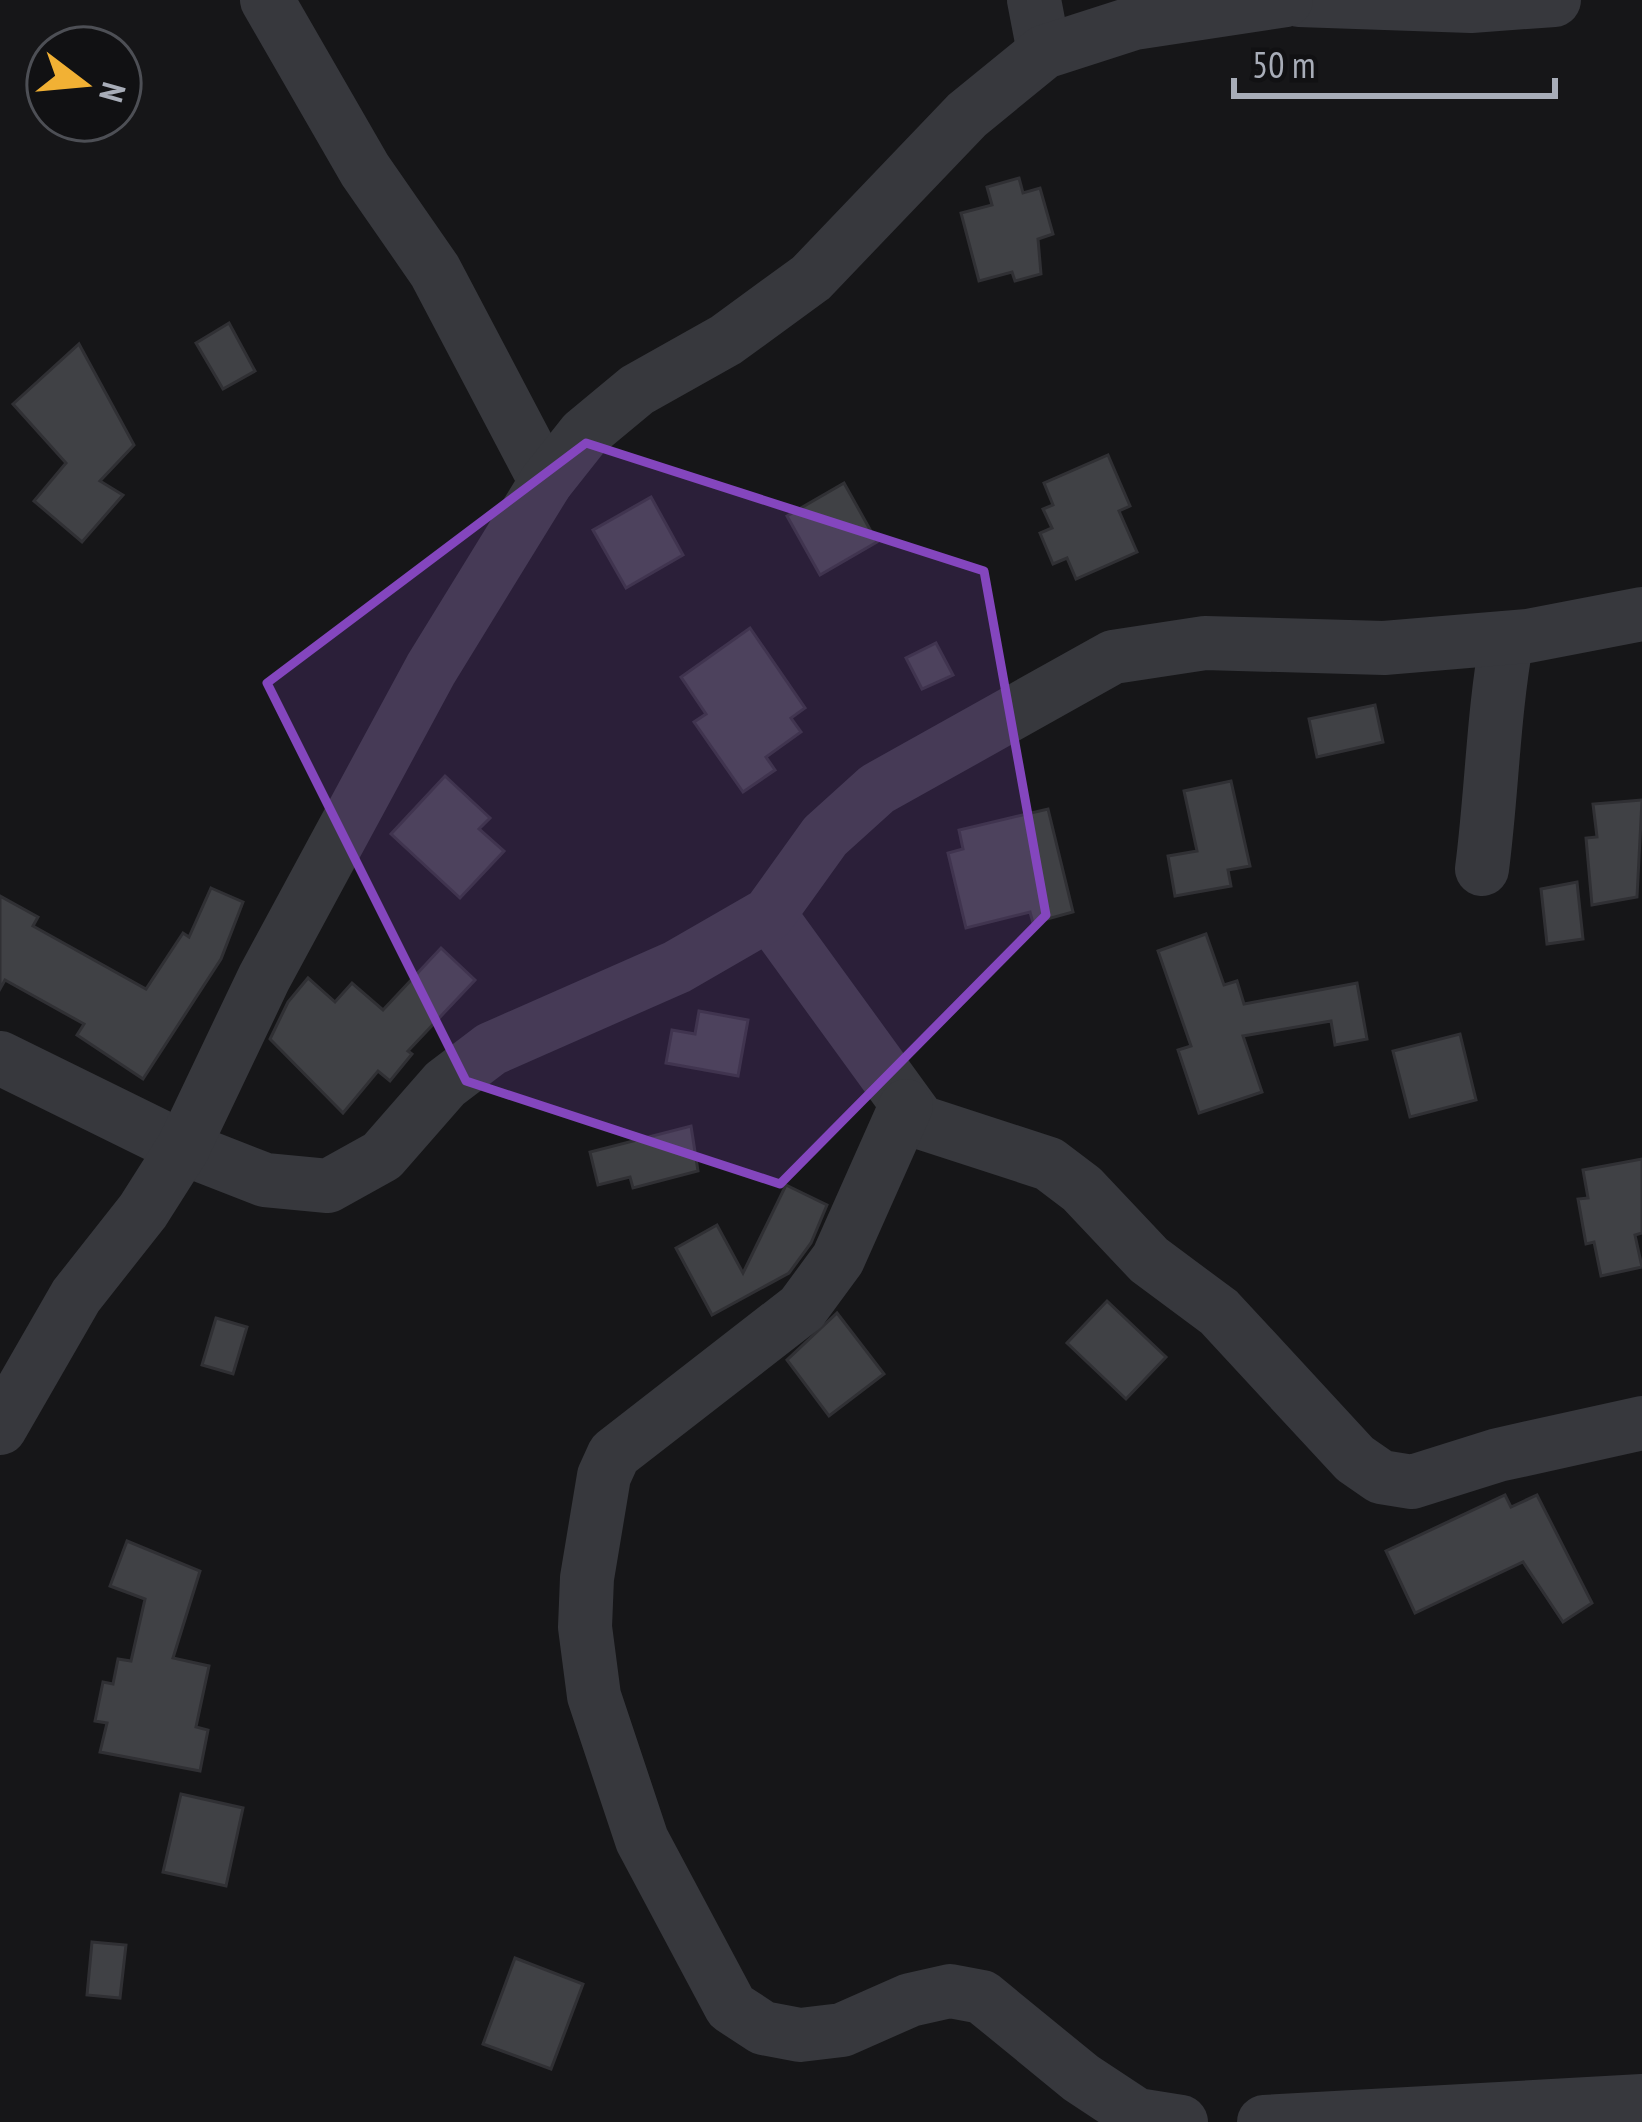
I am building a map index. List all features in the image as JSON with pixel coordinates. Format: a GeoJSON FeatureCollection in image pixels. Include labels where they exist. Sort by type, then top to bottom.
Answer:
{"type":"FeatureCollection","features":[{"type":"Feature","properties":{"kind":"street"},"geometry":{"type":"LineString","coordinates":[[267,0],[364,170],[435,271],[546,482]]}},
{"type":"Feature","properties":{"kind":"street"},"geometry":{"type":"LineString","coordinates":[[0,1427],[76,1296],[183,1148],[264,978],[431,669],[546,482],[584,434],[637,390],[726,340],[812,278],[967,115],[1039,26],[1134,23],[1286,0]]}},
{"type":"Feature","properties":{"kind":"street"},"geometry":{"type":"LineString","coordinates":[[1299,0],[1471,6],[1554,0]]}},
{"type":"Feature","properties":{"kind":"street"},"geometry":{"type":"LineString","coordinates":[[0,1058],[183,1148],[265,1180],[328,1186],[382,1156],[445,1084],[491,1049],[677,967],[769,914],[825,836],[877,789],[1113,657],[1204,643],[1384,648],[1507,638],[1642,614]]}},
{"type":"Feature","properties":{"kind":"street"},"geometry":{"type":"LineString","coordinates":[[1482,869],[1490,803],[1491,726],[1507,638]]}},
{"type":"Feature","properties":{"kind":"street"},"geometry":{"type":"LineString","coordinates":[[769,914],[906,1106],[941,1133],[1049,1164],[1082,1189],[1149,1259],[1219,1312],[1354,1460],[1382,1477],[1412,1482],[1498,1454],[1642,1423]]}},
{"type":"Feature","properties":{"kind":"street"},"geometry":{"type":"LineString","coordinates":[[906,1106],[838,1259],[802,1308],[614,1454],[604,1476],[587,1577],[585,1627],[594,1696],[642,1840],[731,2007],[763,2028],[800,2035],[842,2030],[910,2000],[950,1991],[982,1997],[1081,2078],[1137,2115],[1181,2122]]}},
{"type":"Feature","properties":{"kind":"street"},"geometry":{"type":"LineString","coordinates":[[1264,2122],[1642,2101]]}},
{"type":"Feature","properties":{"kind":"highlighted area"},"geometry":{"type":"Polygon","coordinates":[[[586,443],[984,571],[1046,915],[780,1184],[466,1081],[267,683],[586,443]]]}},
{"type":"Feature","properties":{"kind":"building"},"geometry":{"type":"Polygon","coordinates":[[[1019,178],[1023,193],[1040,188],[1053,234],[1038,239],[1041,274],[1015,281],[1012,272],[979,281],[961,213],[992,205],[987,187],[1019,178]]]}},
{"type":"Feature","properties":{"kind":"building"},"geometry":{"type":"Polygon","coordinates":[[[229,323],[255,371],[223,389],[196,343],[229,323]]]}},
{"type":"Feature","properties":{"kind":"building"},"geometry":{"type":"Polygon","coordinates":[[[79,344],[134,445],[100,481],[123,495],[82,542],[34,501],[66,463],[13,404],[79,344]]]}},
{"type":"Feature","properties":{"kind":"building"},"geometry":{"type":"Polygon","coordinates":[[[1108,455],[1130,506],[1119,511],[1137,552],[1076,579],[1067,558],[1053,564],[1040,533],[1052,528],[1043,509],[1053,505],[1044,483],[1108,455]]]}},
{"type":"Feature","properties":{"kind":"building"},"geometry":{"type":"Polygon","coordinates":[[[844,483],[877,542],[820,575],[787,516],[844,483]]]}},
{"type":"Feature","properties":{"kind":"building"},"geometry":{"type":"Polygon","coordinates":[[[651,497],[683,555],[626,588],[593,530],[651,497]]]}},
{"type":"Feature","properties":{"kind":"building"},"geometry":{"type":"Polygon","coordinates":[[[750,628],[805,708],[791,718],[801,732],[766,757],[775,770],[743,792],[694,722],[706,714],[681,677],[750,628]]]}},
{"type":"Feature","properties":{"kind":"building"},"geometry":{"type":"Polygon","coordinates":[[[936,643],[953,675],[922,689],[906,658],[936,643]]]}},
{"type":"Feature","properties":{"kind":"building"},"geometry":{"type":"Polygon","coordinates":[[[1375,705],[1383,742],[1317,757],[1309,719],[1375,705]]]}},
{"type":"Feature","properties":{"kind":"building"},"geometry":{"type":"Polygon","coordinates":[[[445,776],[490,818],[479,829],[504,851],[460,898],[391,834],[445,776]]]}},
{"type":"Feature","properties":{"kind":"building"},"geometry":{"type":"Polygon","coordinates":[[[1231,781],[1250,866],[1228,870],[1231,886],[1175,896],[1168,856],[1197,851],[1184,791],[1231,781]]]}},
{"type":"Feature","properties":{"kind":"building"},"geometry":{"type":"Polygon","coordinates":[[[1642,800],[1637,897],[1592,905],[1586,838],[1597,837],[1593,804],[1642,800]]]}},
{"type":"Feature","properties":{"kind":"building"},"geometry":{"type":"Polygon","coordinates":[[[1048,809],[1073,912],[1033,923],[1030,912],[966,928],[948,853],[963,849],[959,830],[1048,809]]]}},
{"type":"Feature","properties":{"kind":"building"},"geometry":{"type":"Polygon","coordinates":[[[1577,882],[1583,939],[1547,944],[1541,889],[1577,882]]]}},
{"type":"Feature","properties":{"kind":"building"},"geometry":{"type":"Polygon","coordinates":[[[211,888],[243,902],[221,959],[143,1079],[77,1035],[84,1024],[5,980],[0,989],[0,896],[38,917],[33,926],[146,989],[183,933],[189,937],[211,888]]]}},
{"type":"Feature","properties":{"kind":"building"},"geometry":{"type":"Polygon","coordinates":[[[1206,934],[1224,985],[1237,981],[1244,1004],[1357,983],[1367,1039],[1335,1045],[1331,1021],[1243,1036],[1262,1092],[1199,1113],[1178,1050],[1191,1046],[1158,951],[1206,934]]]}},
{"type":"Feature","properties":{"kind":"building"},"geometry":{"type":"Polygon","coordinates":[[[441,948],[475,980],[408,1051],[412,1054],[390,1081],[378,1071],[343,1113],[270,1039],[288,1002],[308,978],[335,1002],[352,983],[383,1010],[441,948]]]}},
{"type":"Feature","properties":{"kind":"building"},"geometry":{"type":"Polygon","coordinates":[[[699,1011],[748,1020],[738,1076],[666,1063],[672,1030],[695,1034],[699,1011]]]}},
{"type":"Feature","properties":{"kind":"building"},"geometry":{"type":"Polygon","coordinates":[[[1460,1034],[1476,1100],[1410,1117],[1393,1051],[1460,1034]]]}},
{"type":"Feature","properties":{"kind":"building"},"geometry":{"type":"Polygon","coordinates":[[[691,1126],[698,1171],[633,1188],[630,1177],[598,1185],[590,1152],[691,1126]]]}},
{"type":"Feature","properties":{"kind":"building"},"geometry":{"type":"Polygon","coordinates":[[[1642,1159],[1642,1233],[1635,1235],[1642,1267],[1601,1276],[1594,1242],[1586,1244],[1578,1199],[1588,1198],[1583,1170],[1642,1159]]]}},
{"type":"Feature","properties":{"kind":"building"},"geometry":{"type":"Polygon","coordinates":[[[786,1185],[827,1205],[811,1243],[789,1273],[712,1315],[676,1248],[717,1225],[743,1273],[786,1185]]]}},
{"type":"Feature","properties":{"kind":"building"},"geometry":{"type":"Polygon","coordinates":[[[1107,1301],[1166,1357],[1126,1399],[1067,1343],[1107,1301]]]}},
{"type":"Feature","properties":{"kind":"building"},"geometry":{"type":"Polygon","coordinates":[[[837,1313],[884,1374],[829,1416],[787,1360],[837,1313]]]}},
{"type":"Feature","properties":{"kind":"building"},"geometry":{"type":"Polygon","coordinates":[[[216,1318],[247,1327],[233,1374],[202,1365],[216,1318]]]}},
{"type":"Feature","properties":{"kind":"building"},"geometry":{"type":"Polygon","coordinates":[[[1505,1495],[1511,1507],[1537,1495],[1592,1603],[1563,1622],[1523,1562],[1415,1613],[1386,1551],[1505,1495]]]}},
{"type":"Feature","properties":{"kind":"building"},"geometry":{"type":"Polygon","coordinates":[[[127,1541],[200,1571],[173,1658],[209,1666],[196,1727],[208,1730],[200,1771],[100,1752],[107,1723],[95,1721],[103,1682],[113,1684],[118,1659],[131,1661],[145,1599],[110,1586],[127,1541]]]}},
{"type":"Feature","properties":{"kind":"building"},"geometry":{"type":"Polygon","coordinates":[[[181,1794],[243,1808],[226,1886],[163,1872],[181,1794]]]}},
{"type":"Feature","properties":{"kind":"building"},"geometry":{"type":"Polygon","coordinates":[[[92,1942],[126,1945],[120,1998],[87,1995],[92,1942]]]}},
{"type":"Feature","properties":{"kind":"building"},"geometry":{"type":"Polygon","coordinates":[[[515,1958],[583,1984],[551,2069],[483,2044],[515,1958]]]}}]}
